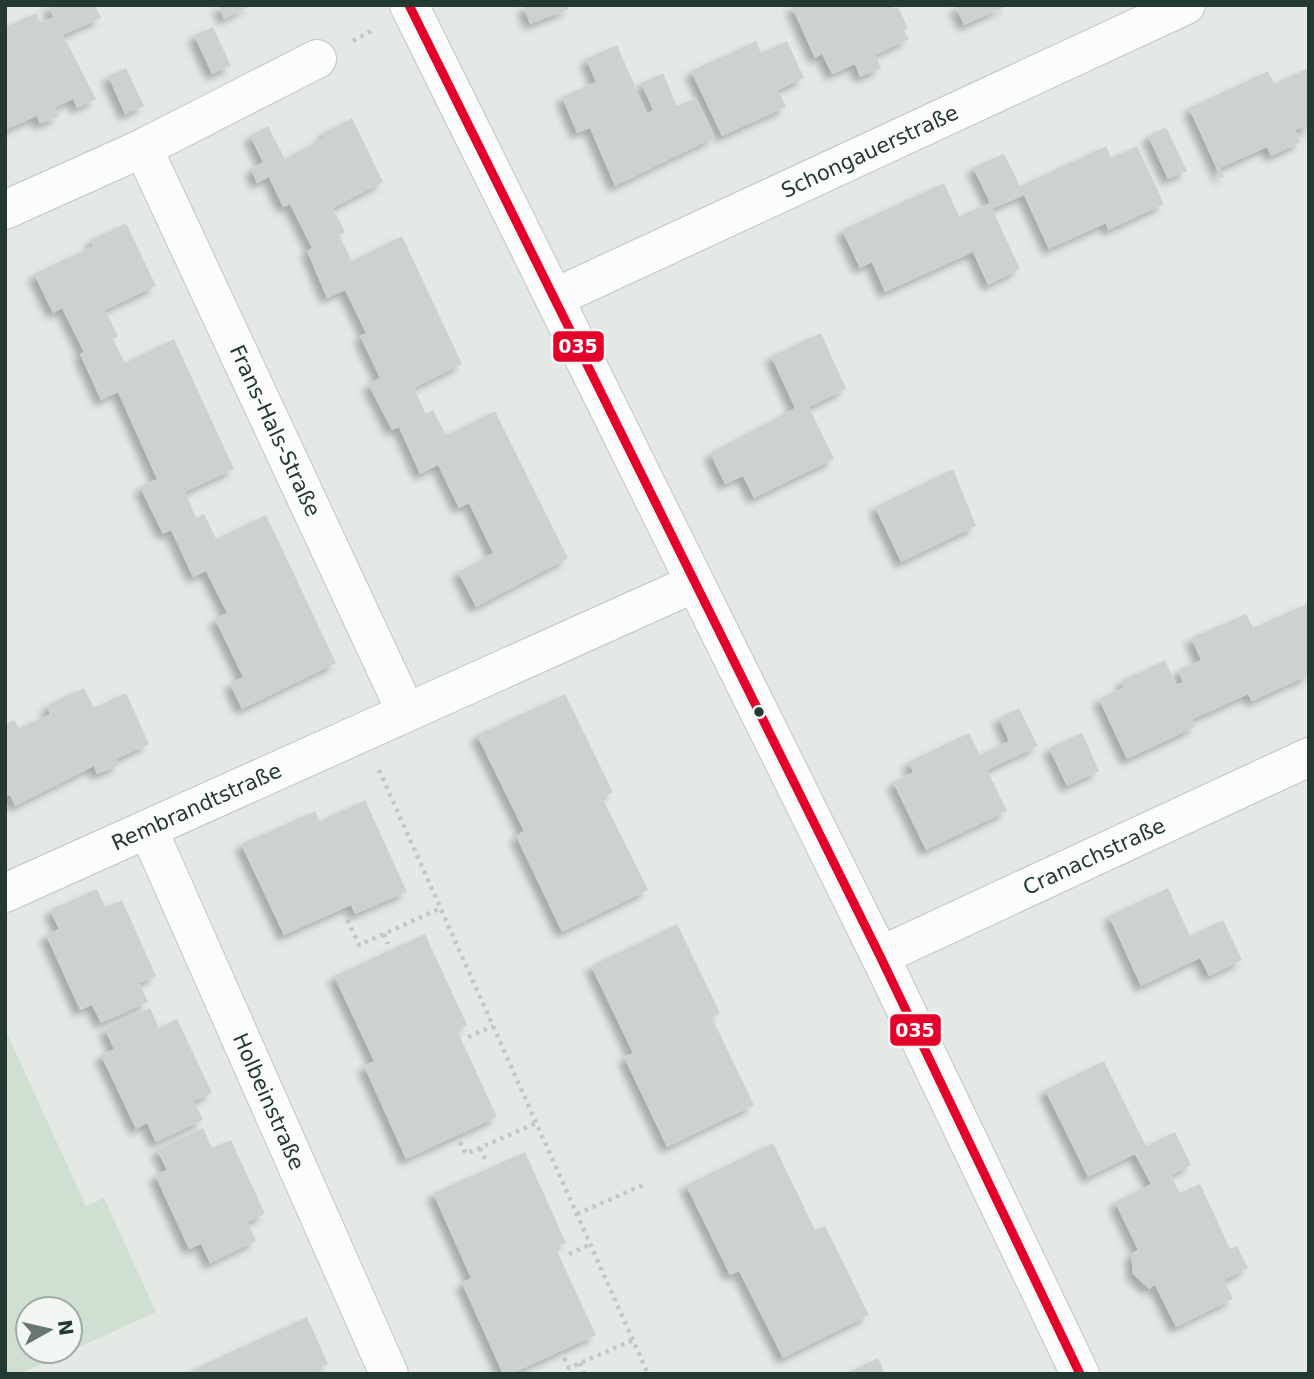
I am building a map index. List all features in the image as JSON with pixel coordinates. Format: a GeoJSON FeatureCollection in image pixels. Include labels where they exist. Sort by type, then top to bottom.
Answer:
{"type":"FeatureCollection","features":[{"type":"Feature","properties":{"kind":"street","name":"Schongauerstraße"},"geometry":{"type":"LineString","coordinates":[[554,298],[1186,5]]}},
{"type":"Feature","properties":{"kind":"street"},"geometry":{"type":"LineString","coordinates":[[410,8],[880,956],[1080,1374]]}},
{"type":"Feature","properties":{"kind":"street"},"geometry":{"type":"LineString","coordinates":[[5,211],[143,148],[317,59]]}},
{"type":"Feature","properties":{"kind":"street","name":"Frans-Hals-Straße"},"geometry":{"type":"LineString","coordinates":[[143,148],[405,712]]}},
{"type":"Feature","properties":{"kind":"street","name":"Rembrandtstraße"},"geometry":{"type":"LineString","coordinates":[[5,893],[695,583]]}},
{"type":"Feature","properties":{"kind":"street","name":"Cranachstraße"},"geometry":{"type":"LineString","coordinates":[[880,956],[1309,757]]}},
{"type":"Feature","properties":{"kind":"street","name":"Holbeinstraße"},"geometry":{"type":"LineString","coordinates":[[148,829],[388,1374]]}},
{"type":"Feature","properties":{"kind":"path"},"geometry":{"type":"LineString","coordinates":[[317,59],[410,8]]}},
{"type":"Feature","properties":{"kind":"path"},"geometry":{"type":"LineString","coordinates":[[378,768],[648,1374]]}},
{"type":"Feature","properties":{"kind":"path"},"geometry":{"type":"LineString","coordinates":[[344,912],[359,945],[441,908]]}},
{"type":"Feature","properties":{"kind":"path"},"geometry":{"type":"LineString","coordinates":[[384,934],[388,944]]}},
{"type":"Feature","properties":{"kind":"path"},"geometry":{"type":"LineString","coordinates":[[468,1037],[493,1026]]}},
{"type":"Feature","properties":{"kind":"path"},"geometry":{"type":"LineString","coordinates":[[460,1142],[466,1154],[536,1123]]}},
{"type":"Feature","properties":{"kind":"path"},"geometry":{"type":"LineString","coordinates":[[480,1148],[485,1160]]}},
{"type":"Feature","properties":{"kind":"path"},"geometry":{"type":"LineString","coordinates":[[577,1214],[643,1185]]}},
{"type":"Feature","properties":{"kind":"path"},"geometry":{"type":"LineString","coordinates":[[569,1254],[591,1244]]}},
{"type":"Feature","properties":{"kind":"path"},"geometry":{"type":"LineString","coordinates":[[564,1358],[569,1368],[633,1340]]}},
{"type":"Feature","properties":{"kind":"path"},"geometry":{"type":"LineString","coordinates":[[580,1363],[584,1374]]}},
{"type":"Feature","properties":{"kind":"green space"},"geometry":{"type":"Polygon","coordinates":[[[5,1029],[86,1206],[104,1198],[156,1312],[84,1345],[84,1295],[14,1295],[14,1365],[40,1365],[20,1374],[5,1374],[5,1029]]]}},
{"type":"Feature","properties":{"kind":"building"},"geometry":{"type":"Polygon","coordinates":[[[48,5],[95,5],[101,18],[63,35],[96,99],[77,108],[73,99],[54,108],[59,116],[40,124],[37,116],[5,130],[5,27],[36,13],[41,23],[53,17],[48,5]]]}},
{"type":"Feature","properties":{"kind":"building"},"geometry":{"type":"Polygon","coordinates":[[[218,5],[252,5],[224,19],[218,5]]]}},
{"type":"Feature","properties":{"kind":"building"},"geometry":{"type":"Polygon","coordinates":[[[523,5],[568,5],[569,9],[530,24],[523,5]]]}},
{"type":"Feature","properties":{"kind":"building"},"geometry":{"type":"Polygon","coordinates":[[[791,5],[893,5],[894,9],[898,7],[908,28],[904,30],[909,39],[875,55],[881,68],[860,77],[855,64],[832,74],[822,54],[815,58],[791,5]]]}},
{"type":"Feature","properties":{"kind":"building"},"geometry":{"type":"Polygon","coordinates":[[[955,5],[1009,5],[964,25],[955,5]]]}},
{"type":"Feature","properties":{"kind":"building"},"geometry":{"type":"Polygon","coordinates":[[[213,27],[231,66],[212,74],[194,35],[213,27]]]}},
{"type":"Feature","properties":{"kind":"building"},"geometry":{"type":"Polygon","coordinates":[[[756,41],[761,53],[787,41],[804,78],[778,90],[786,107],[722,136],[691,71],[756,41]]]}},
{"type":"Feature","properties":{"kind":"building"},"geometry":{"type":"Polygon","coordinates":[[[617,45],[647,114],[653,110],[641,83],[663,73],[677,106],[696,98],[715,137],[615,186],[590,128],[577,133],[562,97],[596,82],[586,59],[617,45]]]}},
{"type":"Feature","properties":{"kind":"building"},"geometry":{"type":"Polygon","coordinates":[[[126,68],[144,106],[125,114],[108,76],[126,68]]]}},
{"type":"Feature","properties":{"kind":"building"},"geometry":{"type":"Polygon","coordinates":[[[1309,68],[1309,135],[1305,126],[1295,130],[1301,142],[1271,156],[1267,147],[1220,168],[1224,177],[1221,178],[1189,108],[1268,71],[1274,84],[1309,68]]]}},
{"type":"Feature","properties":{"kind":"building"},"geometry":{"type":"Polygon","coordinates":[[[352,118],[383,182],[333,208],[345,232],[339,235],[352,261],[402,236],[462,364],[414,388],[426,414],[433,410],[446,435],[495,411],[568,558],[476,607],[458,572],[493,553],[469,503],[459,508],[438,465],[420,474],[399,427],[392,430],[368,384],[380,378],[360,336],[366,333],[345,290],[327,298],[307,251],[312,248],[290,204],[283,207],[269,177],[257,183],[251,169],[263,162],[250,136],[268,126],[285,159],[325,137],[323,133],[352,118]]]}},
{"type":"Feature","properties":{"kind":"building"},"geometry":{"type":"Polygon","coordinates":[[[1166,127],[1187,171],[1168,179],[1148,136],[1166,127]]]}},
{"type":"Feature","properties":{"kind":"building"},"geometry":{"type":"Polygon","coordinates":[[[1106,146],[1111,158],[1137,146],[1164,204],[1108,230],[1106,223],[1049,249],[1024,195],[992,209],[1020,269],[988,285],[973,252],[885,292],[872,262],[860,268],[842,230],[944,183],[959,216],[990,203],[973,167],[1004,154],[1020,186],[1106,146]]]}},
{"type":"Feature","properties":{"kind":"building"},"geometry":{"type":"Polygon","coordinates":[[[126,223],[156,286],[105,310],[118,336],[113,339],[125,363],[174,339],[234,469],[185,492],[196,518],[204,514],[216,539],[266,515],[336,663],[242,709],[230,684],[243,677],[215,619],[227,613],[206,571],[193,577],[171,530],[163,534],[140,487],[157,479],[118,392],[101,400],[80,354],[84,352],[62,308],[53,313],[34,274],[93,246],[91,240],[126,223]]]}},
{"type":"Feature","properties":{"kind":"building"},"geometry":{"type":"Polygon","coordinates":[[[821,333],[846,389],[809,407],[834,459],[754,498],[743,476],[725,484],[710,453],[795,408],[771,356],[821,333]]]}},
{"type":"Feature","properties":{"kind":"building"},"geometry":{"type":"Polygon","coordinates":[[[953,469],[976,526],[901,562],[875,507],[953,469]]]}},
{"type":"Feature","properties":{"kind":"building"},"geometry":{"type":"Polygon","coordinates":[[[1309,603],[1309,675],[1252,701],[1248,694],[1193,719],[1195,727],[1127,759],[1099,699],[1124,687],[1121,681],[1165,660],[1176,685],[1183,682],[1178,670],[1201,660],[1191,638],[1246,614],[1253,628],[1309,603]]]}},
{"type":"Feature","properties":{"kind":"building"},"geometry":{"type":"Polygon","coordinates":[[[84,688],[94,708],[126,693],[149,744],[116,759],[119,765],[97,774],[94,766],[15,806],[10,795],[5,797],[5,724],[14,720],[19,728],[50,714],[47,705],[84,688]]]}},
{"type":"Feature","properties":{"kind":"building"},"geometry":{"type":"Polygon","coordinates":[[[565,694],[613,792],[602,797],[648,890],[562,932],[516,836],[524,831],[477,735],[565,694]]]}},
{"type":"Feature","properties":{"kind":"building"},"geometry":{"type":"Polygon","coordinates":[[[1019,708],[1038,746],[987,770],[1007,811],[926,850],[893,782],[913,772],[908,762],[969,733],[980,755],[1009,741],[999,718],[1019,708]]]}},
{"type":"Feature","properties":{"kind":"building"},"geometry":{"type":"Polygon","coordinates":[[[1082,733],[1099,771],[1067,786],[1049,748],[1082,733]]]}},
{"type":"Feature","properties":{"kind":"building"},"geometry":{"type":"Polygon","coordinates":[[[365,800],[407,892],[355,914],[351,905],[284,935],[241,844],[315,811],[320,821],[365,800]]]}},
{"type":"Feature","properties":{"kind":"building"},"geometry":{"type":"Polygon","coordinates":[[[1168,888],[1190,936],[1223,920],[1242,960],[1209,976],[1200,958],[1141,986],[1109,916],[1168,888]]]}},
{"type":"Feature","properties":{"kind":"building"},"geometry":{"type":"Polygon","coordinates":[[[97,889],[105,907],[122,900],[156,976],[139,983],[148,1002],[101,1023],[92,1005],[80,1010],[46,935],[59,929],[50,910],[97,889]]]}},
{"type":"Feature","properties":{"kind":"building"},"geometry":{"type":"Polygon","coordinates":[[[677,924],[720,1013],[712,1018],[754,1105],[667,1147],[624,1057],[633,1053],[591,966],[677,924]]]}},
{"type":"Feature","properties":{"kind":"building"},"geometry":{"type":"Polygon","coordinates":[[[425,934],[467,1025],[457,1030],[497,1117],[406,1159],[364,1066],[374,1061],[334,976],[425,934]]]}},
{"type":"Feature","properties":{"kind":"building"},"geometry":{"type":"Polygon","coordinates":[[[150,1008],[159,1028],[177,1019],[212,1093],[194,1101],[203,1120],[156,1142],[147,1123],[136,1129],[101,1055],[114,1049],[105,1029],[150,1008]]]}},
{"type":"Feature","properties":{"kind":"building"},"geometry":{"type":"Polygon","coordinates":[[[1104,1061],[1146,1146],[1175,1132],[1191,1165],[1171,1175],[1180,1193],[1200,1184],[1230,1249],[1237,1246],[1248,1268],[1224,1280],[1233,1299],[1176,1327],[1155,1285],[1149,1289],[1133,1274],[1131,1254],[1138,1250],[1115,1202],[1151,1184],[1135,1154],[1088,1177],[1045,1090],[1104,1061]]]}},
{"type":"Feature","properties":{"kind":"building"},"geometry":{"type":"Polygon","coordinates":[[[203,1128],[212,1148],[231,1140],[265,1214],[248,1222],[256,1241],[210,1263],[201,1244],[189,1249],[155,1175],[167,1170],[157,1150],[203,1128]]]}},
{"type":"Feature","properties":{"kind":"building"},"geometry":{"type":"Polygon","coordinates":[[[773,1143],[815,1230],[825,1226],[869,1315],[783,1358],[739,1271],[730,1275],[686,1185],[773,1143]]]}},
{"type":"Feature","properties":{"kind":"building"},"geometry":{"type":"Polygon","coordinates":[[[525,1152],[566,1243],[555,1247],[596,1335],[511,1374],[503,1374],[462,1283],[471,1278],[433,1193],[525,1152]]]}},
{"type":"Feature","properties":{"kind":"building"},"geometry":{"type":"Polygon","coordinates":[[[307,1317],[328,1364],[310,1374],[196,1374],[194,1369],[307,1317]]]}},
{"type":"Feature","properties":{"kind":"building"},"geometry":{"type":"Polygon","coordinates":[[[878,1358],[885,1374],[845,1374],[878,1358]]]}},
{"type":"Feature","properties":{"kind":"transit line","name":"035"},"geometry":{"type":"LineString","coordinates":[[409,5],[880,956],[1080,1374]]}}]}
